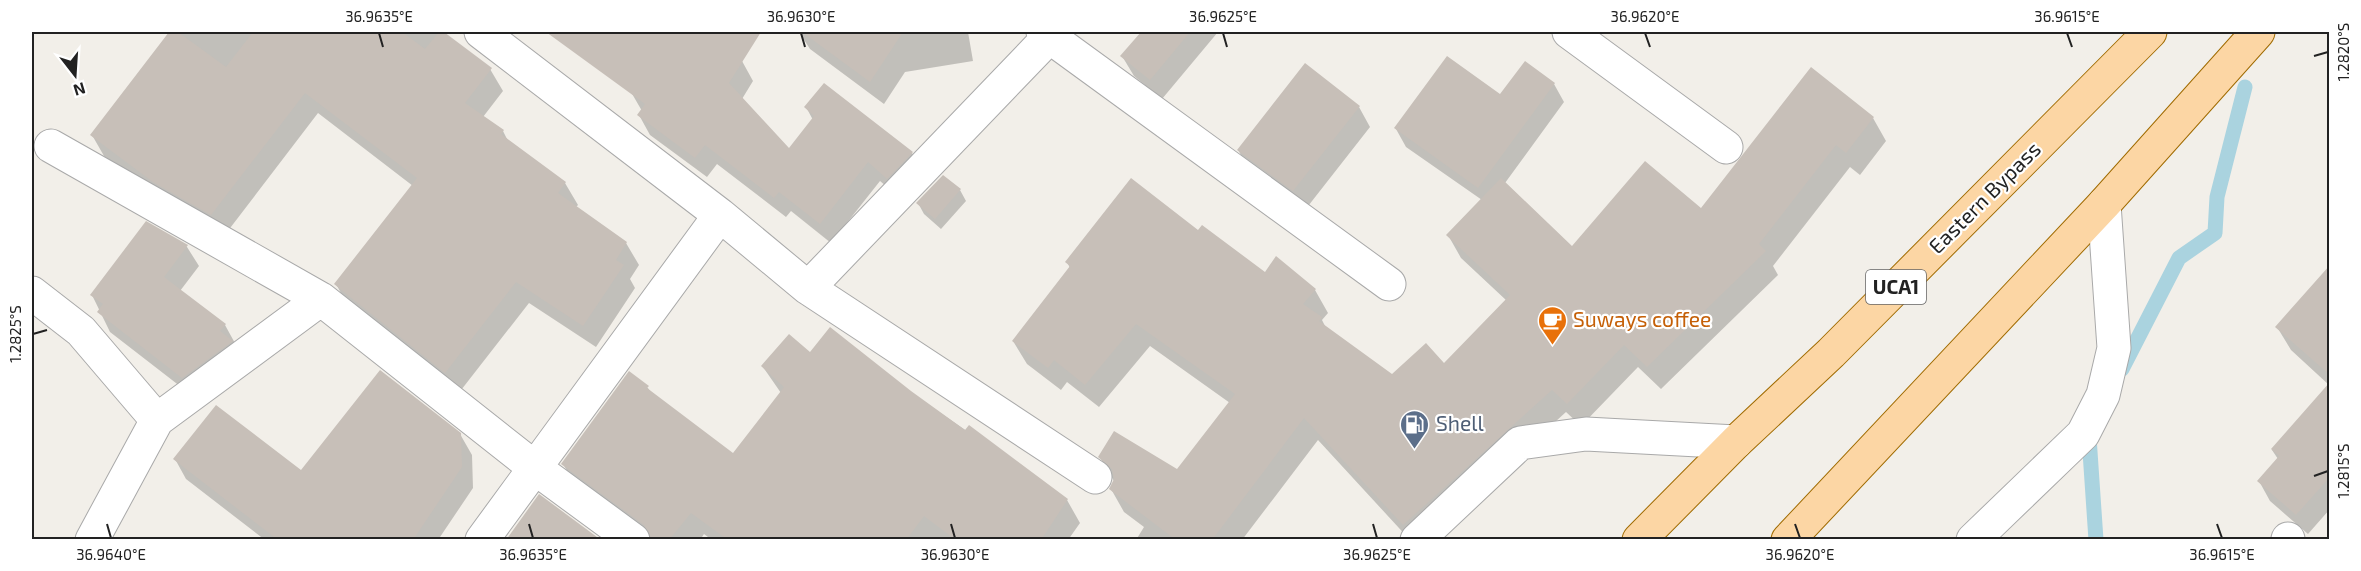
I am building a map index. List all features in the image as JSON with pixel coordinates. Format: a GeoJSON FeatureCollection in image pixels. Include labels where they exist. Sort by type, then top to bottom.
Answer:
{"type":"FeatureCollection","features":[{"type":"Feature","properties":{"kind":"main road","name":"Eastern Bypass"},"geometry":{"type":"LineString","coordinates":[[1639,540],[1736,442],[1831,353],[2150,32]]}},
{"type":"Feature","properties":{"kind":"main road"},"geometry":{"type":"LineString","coordinates":[[1788,540],[2104,204],[2258,32]]}},
{"type":"Feature","properties":{"kind":"street"},"geometry":{"type":"LineString","coordinates":[[481,32],[720,215],[808,288],[1095,477]]}},
{"type":"Feature","properties":{"kind":"street"},"geometry":{"type":"LineString","coordinates":[[1569,32],[1726,147]]}},
{"type":"Feature","properties":{"kind":"street"},"geometry":{"type":"LineString","coordinates":[[808,288],[1049,33],[1389,284]]}},
{"type":"Feature","properties":{"kind":"street"},"geometry":{"type":"LineString","coordinates":[[51,146],[321,299],[535,468],[633,540]]}},
{"type":"Feature","properties":{"kind":"street"},"geometry":{"type":"LineString","coordinates":[[1973,540],[2083,434],[2103,395],[2114,348],[2104,204]]}},
{"type":"Feature","properties":{"kind":"street"},"geometry":{"type":"LineString","coordinates":[[483,540],[720,215]]}},
{"type":"Feature","properties":{"kind":"street"},"geometry":{"type":"LineString","coordinates":[[32,293],[81,331],[157,420]]}},
{"type":"Feature","properties":{"kind":"street"},"geometry":{"type":"LineString","coordinates":[[92,540],[157,420],[321,299]]}},
{"type":"Feature","properties":{"kind":"street"},"geometry":{"type":"LineString","coordinates":[[1417,540],[1520,443],[1586,434],[1736,442]]}},
{"type":"Feature","properties":{"kind":"building"},"geometry":{"type":"Polygon","coordinates":[[[169,32],[178,32],[226,67],[253,32],[402,32],[425,49],[439,32],[444,32],[492,68],[465,103],[504,130],[501,134],[566,182],[558,193],[627,242],[616,260],[624,265],[583,326],[516,282],[445,373],[334,284],[417,178],[305,93],[211,215],[153,182],[90,135],[169,32]]]}},
{"type":"Feature","properties":{"kind":"building"},"geometry":{"type":"Polygon","coordinates":[[[546,32],[761,32],[729,83],[789,148],[814,116],[804,107],[824,83],[913,152],[887,179],[868,162],[820,224],[779,192],[774,198],[705,145],[695,158],[637,115],[645,104],[546,32]]]}},
{"type":"Feature","properties":{"kind":"building"},"geometry":{"type":"Polygon","coordinates":[[[802,32],[903,32],[870,82],[802,32]]]}},
{"type":"Feature","properties":{"kind":"building"},"geometry":{"type":"Polygon","coordinates":[[[1141,32],[1190,32],[1150,80],[1120,56],[1141,32]]]}},
{"type":"Feature","properties":{"kind":"building"},"geometry":{"type":"Polygon","coordinates":[[[1447,56],[1500,94],[1525,61],[1555,83],[1478,188],[1394,128],[1447,56]]]}},
{"type":"Feature","properties":{"kind":"building"},"geometry":{"type":"Polygon","coordinates":[[[1305,63],[1360,106],[1293,191],[1237,150],[1305,63]]]}},
{"type":"Feature","properties":{"kind":"building"},"geometry":{"type":"Polygon","coordinates":[[[1811,67],[1874,117],[1846,153],[1836,145],[1759,244],[1766,251],[1647,367],[1624,345],[1567,404],[1552,390],[1403,525],[1304,418],[1212,540],[1176,540],[1109,489],[1114,479],[1112,469],[1098,457],[1114,431],[1177,469],[1235,394],[1136,324],[1085,385],[1054,360],[1048,368],[1012,341],[1070,266],[1065,262],[1131,178],[1198,230],[1202,225],[1265,272],[1276,256],[1316,289],[1303,304],[1322,317],[1319,321],[1392,374],[1426,343],[1444,363],[1510,295],[1446,235],[1501,178],[1572,246],[1645,161],[1701,208],[1811,67]]]}},
{"type":"Feature","properties":{"kind":"building"},"geometry":{"type":"Polygon","coordinates":[[[943,175],[961,189],[935,219],[916,203],[943,175]]]}},
{"type":"Feature","properties":{"kind":"building"},"geometry":{"type":"Polygon","coordinates":[[[146,221],[188,245],[164,277],[226,324],[220,331],[233,341],[182,378],[97,312],[103,304],[90,295],[146,221]]]}},
{"type":"Feature","properties":{"kind":"building"},"geometry":{"type":"Polygon","coordinates":[[[2330,265],[2330,375],[2275,327],[2330,265]]]}},
{"type":"Feature","properties":{"kind":"building"},"geometry":{"type":"Polygon","coordinates":[[[830,327],[911,391],[965,430],[969,425],[1068,499],[1041,540],[956,540],[924,516],[906,540],[728,540],[691,513],[669,540],[651,540],[644,525],[561,464],[629,371],[649,386],[647,388],[733,453],[784,387],[761,366],[789,334],[810,352],[830,327]]]}},
{"type":"Feature","properties":{"kind":"building"},"geometry":{"type":"Polygon","coordinates":[[[380,370],[461,433],[462,467],[413,540],[278,540],[173,459],[216,405],[301,470],[380,370]]]}},
{"type":"Feature","properties":{"kind":"building"},"geometry":{"type":"Polygon","coordinates":[[[2330,382],[2330,477],[2296,515],[2257,481],[2279,456],[2271,449],[2330,382]]]}},
{"type":"Feature","properties":{"kind":"building"},"geometry":{"type":"Polygon","coordinates":[[[539,494],[601,540],[506,540],[539,494]]]}},
{"type":"Feature","properties":{"kind":"waterway"},"geometry":{"type":"LineString","coordinates":[[2122,369],[2179,258],[2215,233],[2217,197],[2245,87]]}},
{"type":"Feature","properties":{"kind":"waterway"},"geometry":{"type":"LineString","coordinates":[[2092,431],[2089,437],[2096,540]]}},
{"type":"Feature","properties":{"kind":"place","name":"Suways coffee"},"geometry":{"type":"Point","coordinates":[1552,346]}},
{"type":"Feature","properties":{"kind":"place","name":"Shell"},"geometry":{"type":"Point","coordinates":[1415,450]}}]}
